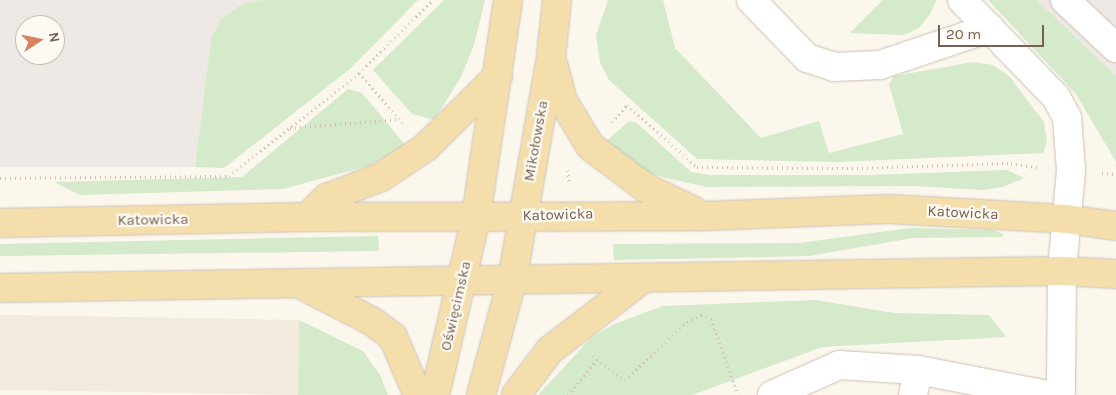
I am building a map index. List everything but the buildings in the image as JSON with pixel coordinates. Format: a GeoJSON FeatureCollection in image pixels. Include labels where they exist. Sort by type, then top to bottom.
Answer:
{"type":"FeatureCollection","features":[{"type":"Feature","properties":{"kind":"main road"},"geometry":{"type":"LineString","coordinates":[[476,217],[508,0]]}},
{"type":"Feature","properties":{"kind":"main road","name":"Mikołowska"},"geometry":{"type":"LineString","coordinates":[[512,281],[551,58],[557,0]]}},
{"type":"Feature","properties":{"kind":"main road"},"geometry":{"type":"LineString","coordinates":[[551,58],[563,101],[590,146],[646,188],[705,216]]}},
{"type":"Feature","properties":{"kind":"main road"},"geometry":{"type":"LineString","coordinates":[[306,217],[327,198],[381,177],[426,147],[498,76]]}},
{"type":"Feature","properties":{"kind":"main road","name":"Katowicka"},"geometry":{"type":"LineString","coordinates":[[0,223],[306,217],[705,216],[889,209],[1066,219],[1116,226]]}},
{"type":"Feature","properties":{"kind":"main road","name":"Oświęcimska"},"geometry":{"type":"LineString","coordinates":[[435,395],[476,217]]}},
{"type":"Feature","properties":{"kind":"main road"},"geometry":{"type":"LineString","coordinates":[[0,288],[641,280],[1062,271],[1116,274]]}},
{"type":"Feature","properties":{"kind":"main road"},"geometry":{"type":"LineString","coordinates":[[516,395],[550,350],[641,280]]}},
{"type":"Feature","properties":{"kind":"main road"},"geometry":{"type":"LineString","coordinates":[[481,395],[512,281]]}},
{"type":"Feature","properties":{"kind":"main road"},"geometry":{"type":"LineString","coordinates":[[298,283],[373,322],[393,337],[418,395]]}},
{"type":"Feature","properties":{"kind":"lane"},"geometry":{"type":"LineString","coordinates":[[751,0],[807,58],[834,67],[880,65],[990,28]]}},
{"type":"Feature","properties":{"kind":"lane"},"geometry":{"type":"LineString","coordinates":[[962,0],[1056,97],[1067,118],[1071,170],[1062,271],[1061,395]]}},
{"type":"Feature","properties":{"kind":"lane"},"geometry":{"type":"LineString","coordinates":[[1065,0],[1116,48]]}},
{"type":"Feature","properties":{"kind":"lane"},"geometry":{"type":"LineString","coordinates":[[772,395],[839,365],[915,382],[1048,395]]}},
{"type":"Feature","properties":{"kind":"path"},"geometry":{"type":"LineString","coordinates":[[0,178],[229,176],[359,73],[432,0]]}},
{"type":"Feature","properties":{"kind":"path"},"geometry":{"type":"LineString","coordinates":[[359,73],[426,147]]}},
{"type":"Feature","properties":{"kind":"path"},"geometry":{"type":"LineString","coordinates":[[627,104],[697,167],[857,168],[1011,163],[1116,174]]}},
{"type":"Feature","properties":{"kind":"path"},"geometry":{"type":"LineString","coordinates":[[289,128],[400,119]]}},
{"type":"Feature","properties":{"kind":"path"},"geometry":{"type":"LineString","coordinates":[[568,395],[597,360],[625,380],[687,322],[701,315],[711,319],[738,395]]}},
{"type":"Feature","properties":{"kind":"shaded area"},"geometry":{"type":"Polygon","coordinates":[[[0,0],[262,0],[244,3],[211,39],[195,167],[0,167],[0,0]]]}},
{"type":"Feature","properties":{"kind":"shaded area"},"geometry":{"type":"Polygon","coordinates":[[[1037,0],[1116,0],[1116,76],[1037,0]]]}},
{"type":"Feature","properties":{"kind":"shaded area"},"geometry":{"type":"Polygon","coordinates":[[[0,315],[299,320],[298,395],[0,390],[0,315]]]}},
{"type":"Feature","properties":{"kind":"green space"},"geometry":{"type":"Polygon","coordinates":[[[262,0],[418,0],[351,68],[224,168],[195,167],[211,39],[221,19],[244,3],[262,0]]]}},
{"type":"Feature","properties":{"kind":"green space"},"geometry":{"type":"Polygon","coordinates":[[[444,0],[485,0],[474,45],[460,79],[434,120],[412,114],[373,70],[444,0]]]}},
{"type":"Feature","properties":{"kind":"green space"},"geometry":{"type":"Polygon","coordinates":[[[608,0],[663,0],[675,48],[761,138],[819,121],[829,153],[903,134],[889,84],[894,76],[973,62],[993,65],[1009,76],[1044,122],[1047,142],[1043,153],[836,162],[697,159],[609,80],[600,62],[596,35],[608,0]]]}},
{"type":"Feature","properties":{"kind":"green space"},"geometry":{"type":"Polygon","coordinates":[[[883,0],[936,1],[930,14],[919,28],[904,35],[850,33],[883,0]]]}},
{"type":"Feature","properties":{"kind":"green space"},"geometry":{"type":"Polygon","coordinates":[[[988,0],[1037,0],[1116,76],[1116,162],[1076,94],[988,0]]]}},
{"type":"Feature","properties":{"kind":"green space"},"geometry":{"type":"Polygon","coordinates":[[[348,89],[362,93],[406,146],[368,166],[283,189],[80,195],[54,182],[242,177],[348,89]]]}},
{"type":"Feature","properties":{"kind":"green space"},"geometry":{"type":"Polygon","coordinates":[[[629,121],[637,123],[691,172],[710,175],[870,175],[1007,170],[1024,178],[1003,187],[982,190],[915,186],[707,187],[653,175],[626,163],[604,143],[629,121]]]}},
{"type":"Feature","properties":{"kind":"green space"},"geometry":{"type":"Polygon","coordinates":[[[910,228],[993,230],[1004,234],[1002,237],[913,238],[809,256],[614,260],[613,244],[799,243],[910,228]]]}},
{"type":"Feature","properties":{"kind":"green space"},"geometry":{"type":"Polygon","coordinates":[[[378,236],[379,251],[0,256],[0,244],[378,236]]]}},
{"type":"Feature","properties":{"kind":"green space"},"geometry":{"type":"Polygon","coordinates":[[[816,300],[894,313],[989,315],[1006,337],[822,347],[692,395],[538,395],[591,338],[614,324],[663,306],[816,300]]]}},
{"type":"Feature","properties":{"kind":"green space"},"geometry":{"type":"Polygon","coordinates":[[[299,320],[363,351],[380,375],[388,395],[298,395],[299,320]]]}}]}
